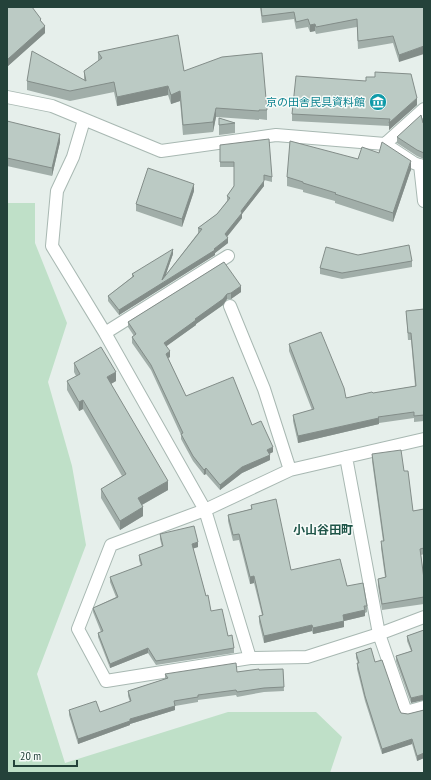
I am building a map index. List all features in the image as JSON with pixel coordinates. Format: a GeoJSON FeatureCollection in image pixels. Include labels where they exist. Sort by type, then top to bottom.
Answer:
{"type":"FeatureCollection","features":[{"type":"Feature","properties":{"kind":"street"},"geometry":{"type":"LineString","coordinates":[[7,97],[52,106],[162,151],[276,135],[385,144],[422,166],[424,201]]}},
{"type":"Feature","properties":{"kind":"street"},"geometry":{"type":"LineString","coordinates":[[385,144],[424,109]]}},
{"type":"Feature","properties":{"kind":"street"},"geometry":{"type":"LineString","coordinates":[[84,120],[73,157],[57,190],[52,246],[105,333],[205,510],[250,658]]}},
{"type":"Feature","properties":{"kind":"street"},"geometry":{"type":"LineString","coordinates":[[105,333],[228,256]]}},
{"type":"Feature","properties":{"kind":"street"},"geometry":{"type":"LineString","coordinates":[[230,306],[264,389],[290,470]]}},
{"type":"Feature","properties":{"kind":"street"},"geometry":{"type":"LineString","coordinates":[[424,439],[290,470],[205,510],[111,545],[78,629],[106,681],[250,658],[307,657],[379,634],[424,616]]}},
{"type":"Feature","properties":{"kind":"street"},"geometry":{"type":"LineString","coordinates":[[346,457],[379,634],[406,712],[424,707]]}},
{"type":"Feature","properties":{"kind":"green space"},"geometry":{"type":"Polygon","coordinates":[[[7,203],[35,203],[35,243],[67,323],[48,382],[72,466],[86,545],[37,674],[65,763],[228,712],[316,712],[342,737],[330,773],[7,773],[7,203]]]}},
{"type":"Feature","properties":{"kind":"building"},"geometry":{"type":"Polygon","coordinates":[[[7,7],[32,7],[45,26],[8,59],[7,58],[7,7]]]}},
{"type":"Feature","properties":{"kind":"building"},"geometry":{"type":"Polygon","coordinates":[[[261,7],[424,7],[424,46],[399,55],[393,36],[358,41],[357,19],[316,27],[315,24],[310,25],[308,19],[296,22],[294,12],[262,16],[261,7]]]}},
{"type":"Feature","properties":{"kind":"building"},"geometry":{"type":"Polygon","coordinates":[[[178,35],[184,71],[222,57],[262,53],[267,110],[259,111],[216,108],[213,122],[183,125],[180,91],[171,95],[168,86],[117,97],[114,82],[70,91],[27,81],[32,51],[86,81],[84,71],[102,58],[98,52],[178,35]]]}},
{"type":"Feature","properties":{"kind":"building"},"geometry":{"type":"Polygon","coordinates":[[[375,72],[411,74],[417,98],[389,123],[390,119],[292,114],[296,76],[366,81],[366,77],[375,77],[375,72]]]}},
{"type":"Feature","properties":{"kind":"building"},"geometry":{"type":"Polygon","coordinates":[[[421,115],[423,123],[424,122],[424,153],[397,137],[421,115]]]}},
{"type":"Feature","properties":{"kind":"building"},"geometry":{"type":"Polygon","coordinates":[[[219,118],[235,123],[219,125],[219,118]]]}},
{"type":"Feature","properties":{"kind":"building"},"geometry":{"type":"Polygon","coordinates":[[[7,121],[60,134],[52,168],[7,158],[7,121]]]}},
{"type":"Feature","properties":{"kind":"building"},"geometry":{"type":"Polygon","coordinates":[[[269,139],[272,177],[264,175],[264,181],[241,211],[242,213],[225,234],[228,238],[214,249],[215,250],[119,310],[108,296],[134,276],[132,274],[173,249],[162,280],[202,229],[198,228],[217,214],[230,198],[227,196],[234,186],[234,162],[220,162],[220,145],[269,139]]]}},
{"type":"Feature","properties":{"kind":"building"},"geometry":{"type":"Polygon","coordinates":[[[290,141],[358,159],[362,147],[379,153],[382,142],[411,161],[393,213],[287,177],[290,141]]]}},
{"type":"Feature","properties":{"kind":"building"},"geometry":{"type":"Polygon","coordinates":[[[148,168],[194,184],[182,219],[136,204],[148,168]]]}},
{"type":"Feature","properties":{"kind":"building"},"geometry":{"type":"Polygon","coordinates":[[[409,245],[412,261],[342,273],[320,268],[326,247],[358,255],[409,245]]]}},
{"type":"Feature","properties":{"kind":"building"},"geometry":{"type":"Polygon","coordinates":[[[224,262],[241,286],[227,294],[223,299],[195,319],[196,320],[164,343],[170,351],[166,354],[186,396],[233,377],[252,425],[261,421],[273,447],[267,450],[270,455],[242,467],[220,485],[206,468],[204,470],[193,456],[181,434],[183,433],[151,365],[132,337],[136,334],[128,322],[224,262]]]}},
{"type":"Feature","properties":{"kind":"building"},"geometry":{"type":"Polygon","coordinates":[[[424,309],[424,415],[414,416],[414,412],[378,417],[379,418],[298,436],[293,415],[314,409],[289,344],[321,332],[344,388],[346,398],[372,392],[416,386],[411,333],[408,333],[406,311],[424,309]]]}},
{"type":"Feature","properties":{"kind":"building"},"geometry":{"type":"Polygon","coordinates":[[[101,347],[116,372],[107,377],[168,481],[138,498],[143,507],[120,521],[101,489],[126,474],[83,400],[79,402],[67,381],[80,374],[74,363],[101,347]]]}},
{"type":"Feature","properties":{"kind":"building"},"geometry":{"type":"Polygon","coordinates":[[[401,450],[404,471],[408,471],[413,511],[424,509],[424,548],[420,549],[424,579],[424,597],[382,604],[378,579],[386,577],[381,541],[384,541],[372,454],[401,450]]]}},
{"type":"Feature","properties":{"kind":"building"},"geometry":{"type":"Polygon","coordinates":[[[276,499],[291,570],[340,559],[347,586],[363,583],[367,606],[364,606],[365,610],[343,615],[344,621],[313,628],[312,625],[264,636],[259,616],[263,615],[254,576],[250,577],[239,534],[233,535],[228,515],[252,509],[251,505],[276,499]]]}},
{"type":"Feature","properties":{"kind":"building"},"geometry":{"type":"Polygon","coordinates":[[[194,526],[198,542],[192,544],[206,596],[208,595],[211,611],[222,609],[228,636],[232,635],[234,648],[156,661],[148,648],[110,664],[98,633],[103,631],[93,608],[118,597],[110,577],[142,565],[139,555],[163,546],[160,534],[194,526]]]}},
{"type":"Feature","properties":{"kind":"building"},"geometry":{"type":"Polygon","coordinates":[[[424,630],[424,695],[411,698],[396,656],[412,651],[407,636],[424,630]]]}},
{"type":"Feature","properties":{"kind":"building"},"geometry":{"type":"Polygon","coordinates":[[[371,648],[375,662],[382,660],[401,713],[408,714],[424,710],[424,753],[417,756],[412,739],[382,749],[365,696],[357,663],[359,663],[356,653],[371,648]]]}},
{"type":"Feature","properties":{"kind":"building"},"geometry":{"type":"Polygon","coordinates":[[[236,663],[237,672],[259,669],[283,669],[284,687],[237,692],[236,690],[198,695],[198,697],[174,701],[175,706],[130,719],[130,721],[78,739],[69,710],[96,701],[100,712],[131,701],[128,691],[168,678],[165,674],[236,663]]]}},
{"type":"Feature","properties":{"kind":"place","name":"京の田舎民具資料館"},"geometry":{"type":"Point","coordinates":[378,102]}},
{"type":"Feature","properties":{"kind":"district","name":"小山谷田町"},"geometry":{"type":"Point","coordinates":[323,529]}}]}
